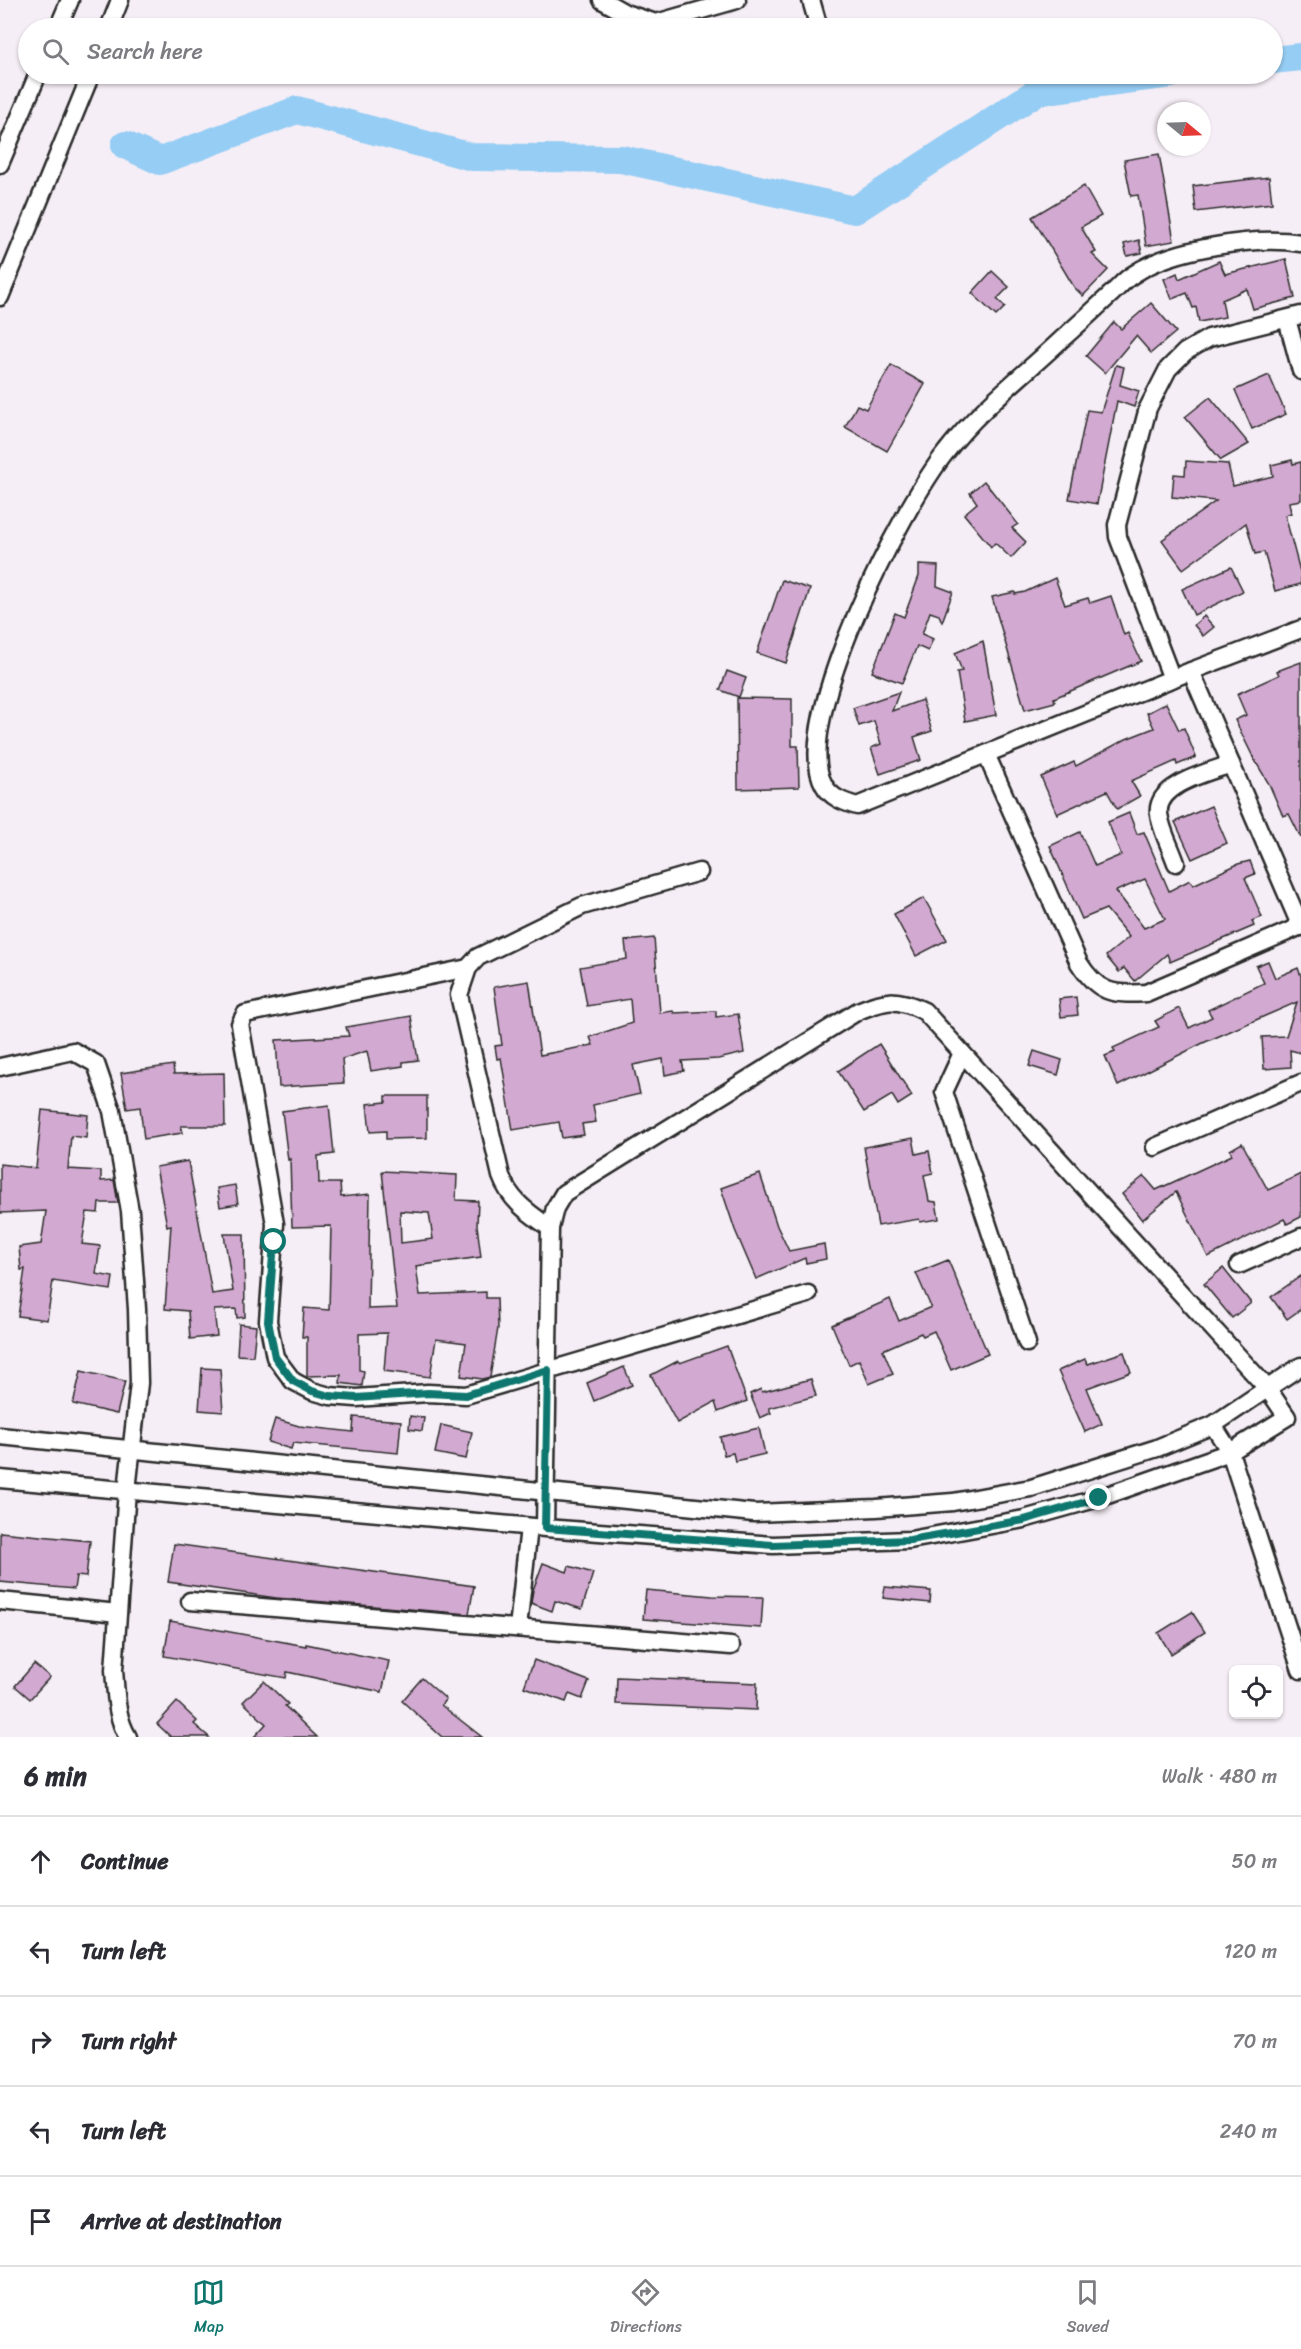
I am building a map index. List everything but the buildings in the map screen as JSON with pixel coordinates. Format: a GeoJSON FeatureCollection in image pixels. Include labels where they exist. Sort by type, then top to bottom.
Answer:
{"type":"FeatureCollection","features":[{"type":"Feature","properties":{"kind":"street"},"geometry":{"type":"LineString","coordinates":[[62,18],[70,0]]}},
{"type":"Feature","properties":{"kind":"street"},"geometry":{"type":"LineString","coordinates":[[113,18],[120,0]]}},
{"type":"Feature","properties":{"kind":"street"},"geometry":{"type":"LineString","coordinates":[[602,0],[624,13],[639,18]]}},
{"type":"Feature","properties":{"kind":"street"},"geometry":{"type":"LineString","coordinates":[[676,18],[737,0]]}},
{"type":"Feature","properties":{"kind":"street"},"geometry":{"type":"LineString","coordinates":[[811,0],[816,18]]}},
{"type":"Feature","properties":{"kind":"street"},"geometry":{"type":"LineString","coordinates":[[0,164],[35,84]]}},
{"type":"Feature","properties":{"kind":"street"},"geometry":{"type":"LineString","coordinates":[[0,297],[87,84]]}},
{"type":"Feature","properties":{"kind":"street"},"geometry":{"type":"LineString","coordinates":[[1301,243],[1283,240],[1256,241],[1196,249],[1134,273],[962,432],[927,477],[878,565],[837,665],[819,730],[816,759],[824,784],[836,799],[857,807],[1191,671],[1301,629]]}},
{"type":"Feature","properties":{"kind":"street"},"geometry":{"type":"LineString","coordinates":[[1172,679],[1118,537],[1117,525],[1148,408],[1168,369],[1185,352],[1209,338],[1294,317],[1301,371]]}},
{"type":"Feature","properties":{"kind":"street"},"geometry":{"type":"LineString","coordinates":[[986,754],[1079,963],[1089,980],[1104,989],[1123,995],[1146,993],[1301,926],[1191,671]]}},
{"type":"Feature","properties":{"kind":"street"},"geometry":{"type":"LineString","coordinates":[[1176,863],[1158,813],[1160,802],[1168,790],[1231,764]]}},
{"type":"Feature","properties":{"kind":"street"},"geometry":{"type":"LineString","coordinates":[[550,1228],[523,1209],[506,1190],[501,1176],[459,995],[468,968],[478,957],[582,906],[699,872]]}},
{"type":"Feature","properties":{"kind":"street"},"geometry":{"type":"LineString","coordinates":[[468,968],[245,1014],[240,1024],[275,1224],[268,1321],[275,1357],[293,1381],[312,1391],[330,1396],[356,1398],[428,1393],[466,1395],[808,1294]]}},
{"type":"Feature","properties":{"kind":"street"},"geometry":{"type":"LineString","coordinates":[[0,1479],[537,1527],[773,1545],[910,1540],[1024,1520],[1099,1498],[1230,1452],[1287,1417],[1268,1389],[924,1011],[904,1002],[881,1002],[858,1011],[564,1193],[555,1208],[550,1228],[546,1493],[537,1527],[518,1628]]}},
{"type":"Feature","properties":{"kind":"street"},"geometry":{"type":"LineString","coordinates":[[0,1067],[73,1051],[94,1062],[100,1072],[112,1111],[130,1211],[137,1309],[139,1383],[127,1490],[114,1670],[121,1734]]}},
{"type":"Feature","properties":{"kind":"street"},"geometry":{"type":"LineString","coordinates":[[962,1053],[944,1092],[1027,1343]]}},
{"type":"Feature","properties":{"kind":"street"},"geometry":{"type":"LineString","coordinates":[[1155,1147],[1301,1083]]}},
{"type":"Feature","properties":{"kind":"street"},"geometry":{"type":"LineString","coordinates":[[1239,1265],[1301,1237]]}},
{"type":"Feature","properties":{"kind":"street"},"geometry":{"type":"LineString","coordinates":[[0,1436],[754,1513],[876,1508],[953,1502],[1031,1488],[1157,1448],[1213,1425],[1301,1366]]}},
{"type":"Feature","properties":{"kind":"street"},"geometry":{"type":"LineString","coordinates":[[1213,1425],[1230,1452],[1301,1670]]}},
{"type":"Feature","properties":{"kind":"street"},"geometry":{"type":"LineString","coordinates":[[0,1601],[118,1613]]}},
{"type":"Feature","properties":{"kind":"street"},"geometry":{"type":"LineString","coordinates":[[190,1601],[731,1646]]}},
{"type":"Feature","properties":{"kind":"waterway"},"geometry":{"type":"LineString","coordinates":[[1283,59],[1301,57]]}},
{"type":"Feature","properties":{"kind":"waterway"},"geometry":{"type":"LineString","coordinates":[[125,145],[160,161],[297,110],[472,157],[621,159],[855,210],[1038,91],[1093,84]]}},
{"type":"Feature","properties":{"kind":"route"},"geometry":{"type":"LineString","coordinates":[[274,1242],[268,1321],[275,1357],[293,1381],[312,1391],[330,1396],[356,1398],[428,1393],[466,1395],[548,1370],[545,1528],[773,1545],[910,1540],[1024,1520],[1099,1498]]}}]}
